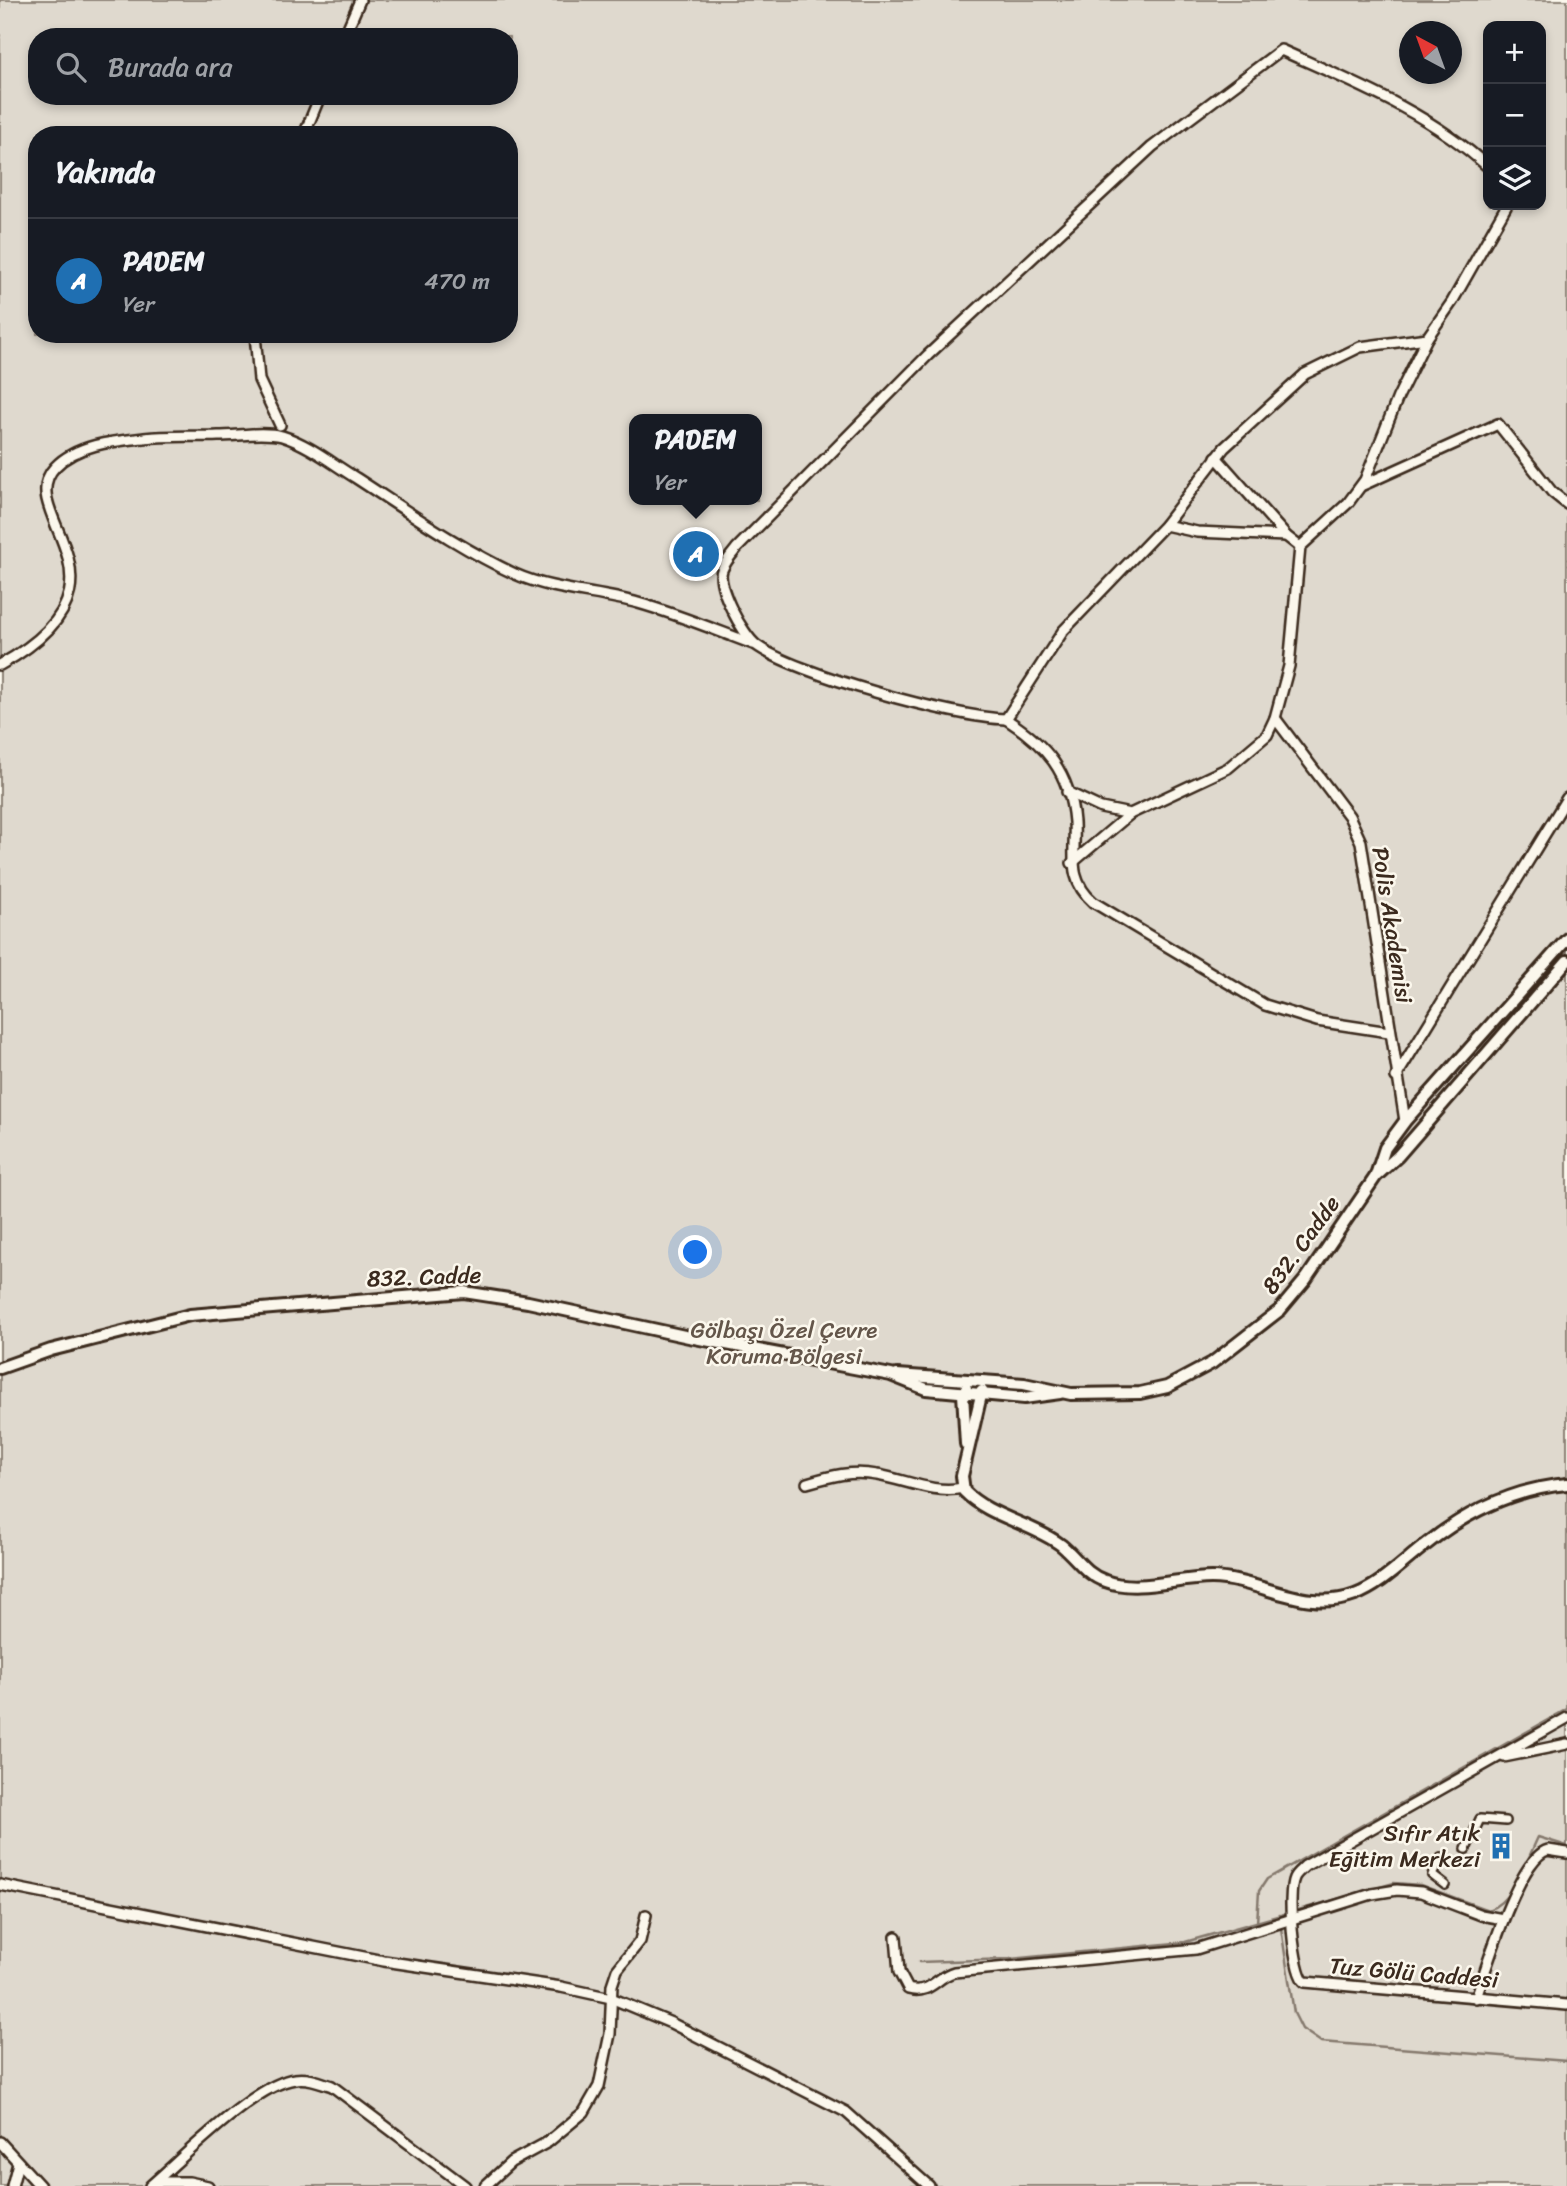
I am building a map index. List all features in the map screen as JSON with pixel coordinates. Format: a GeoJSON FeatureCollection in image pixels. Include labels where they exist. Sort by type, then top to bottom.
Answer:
{"type":"FeatureCollection","features":[{"type":"Feature","properties":{"kind":"street"},"geometry":{"type":"LineString","coordinates":[[348,28],[360,0]]}},
{"type":"Feature","properties":{"kind":"street"},"geometry":{"type":"LineString","coordinates":[[755,644],[733,610],[720,579],[722,569],[737,548],[928,355],[1142,156],[1182,122],[1281,50],[1378,94],[1444,134],[1483,163]]}},
{"type":"Feature","properties":{"kind":"street"},"geometry":{"type":"LineString","coordinates":[[308,126],[316,105]]}},
{"type":"Feature","properties":{"kind":"street"},"geometry":{"type":"LineString","coordinates":[[1072,863],[1129,814],[1228,768],[1267,735],[1275,718],[1292,646],[1296,565],[1300,547],[1348,503],[1361,485],[1398,397],[1427,338],[1452,302],[1504,210]]}},
{"type":"Feature","properties":{"kind":"street"},"geometry":{"type":"LineString","coordinates":[[1006,719],[1063,631],[1110,578],[1165,525],[1216,457],[1305,374],[1321,363],[1360,347],[1427,338]]}},
{"type":"Feature","properties":{"kind":"street"},"geometry":{"type":"LineString","coordinates":[[255,343],[259,380],[280,425]]}},
{"type":"Feature","properties":{"kind":"street"},"geometry":{"type":"LineString","coordinates":[[1361,485],[1498,424],[1552,492],[1567,504]]}},
{"type":"Feature","properties":{"kind":"street"},"geometry":{"type":"LineString","coordinates":[[0,666],[42,638],[66,607],[73,572],[64,539],[46,504],[45,492],[54,468],[81,450],[122,440],[160,436],[280,436],[331,463],[448,537],[515,574],[639,603],[755,644],[818,673],[871,689],[969,715],[1006,719],[1031,735],[1051,756],[1067,792],[1074,823],[1072,863],[1079,886],[1101,908],[1257,1002],[1307,1019],[1389,1032]]}},
{"type":"Feature","properties":{"kind":"street"},"geometry":{"type":"LineString","coordinates":[[1216,457],[1286,536],[1300,547]]}},
{"type":"Feature","properties":{"kind":"street"},"geometry":{"type":"LineString","coordinates":[[1165,525],[1197,533],[1286,536]]}},
{"type":"Feature","properties":{"kind":"street","name":"Polis Akademisi"},"geometry":{"type":"LineString","coordinates":[[1275,718],[1356,828],[1362,850],[1405,1121]]}},
{"type":"Feature","properties":{"kind":"street"},"geometry":{"type":"LineString","coordinates":[[1067,792],[1101,808],[1129,814]]}},
{"type":"Feature","properties":{"kind":"street"},"geometry":{"type":"LineString","coordinates":[[1396,1077],[1567,798]]}},
{"type":"Feature","properties":{"kind":"street","name":"832. Cadde"},"geometry":{"type":"LineString","coordinates":[[1376,1176],[1385,1148],[1405,1121],[1567,939]]}},
{"type":"Feature","properties":{"kind":"street","name":"832. Cadde"},"geometry":{"type":"LineString","coordinates":[[891,1375],[926,1389],[1024,1398],[1060,1393],[1154,1391],[1182,1380],[1232,1349],[1267,1322],[1294,1295],[1376,1176],[1398,1156],[1567,961]]}},
{"type":"Feature","properties":{"kind":"street","name":"832. Cadde"},"geometry":{"type":"LineString","coordinates":[[0,1368],[62,1347],[190,1315],[464,1292],[528,1302],[626,1324],[891,1375],[928,1375],[968,1382],[1024,1384],[1060,1393]]}},
{"type":"Feature","properties":{"kind":"street"},"geometry":{"type":"LineString","coordinates":[[968,1382],[963,1394],[966,1454],[963,1488],[970,1497],[1060,1545],[1088,1572],[1109,1583],[1139,1585],[1225,1579],[1284,1596],[1321,1602],[1346,1598],[1368,1589],[1450,1527],[1484,1507],[1530,1489],[1567,1484]]}},
{"type":"Feature","properties":{"kind":"street"},"geometry":{"type":"LineString","coordinates":[[966,1454],[982,1396],[981,1383]]}},
{"type":"Feature","properties":{"kind":"street"},"geometry":{"type":"LineString","coordinates":[[807,1483],[842,1472],[876,1474],[947,1492],[963,1488]]}},
{"type":"Feature","properties":{"kind":"street","name":"Tuz Gölü Caddesi"},"geometry":{"type":"LineString","coordinates":[[1567,1718],[1305,1866],[1293,1881],[1287,1917],[1297,1970],[1305,1982],[1567,2005]]}},
{"type":"Feature","properties":{"kind":"street"},"geometry":{"type":"LineString","coordinates":[[1496,1759],[1567,1744]]}},
{"type":"Feature","properties":{"kind":"street"},"geometry":{"type":"LineString","coordinates":[[1466,1849],[1480,1819],[1506,1821]]}},
{"type":"Feature","properties":{"kind":"street"},"geometry":{"type":"LineString","coordinates":[[1476,1998],[1503,1919],[1538,1855],[1548,1850],[1567,1853]]}},
{"type":"Feature","properties":{"kind":"street"},"geometry":{"type":"LineString","coordinates":[[1441,1858],[1432,1875],[1445,1885]]}},
{"type":"Feature","properties":{"kind":"street"},"geometry":{"type":"LineString","coordinates":[[0,1885],[384,1961],[561,1987],[611,1998],[671,2023],[846,2112],[929,2186]]}},
{"type":"Feature","properties":{"kind":"street"},"geometry":{"type":"LineString","coordinates":[[896,1937],[901,1979],[908,1989],[920,1991],[954,1972],[1181,1951],[1213,1945],[1287,1917],[1372,1894],[1406,1890],[1481,1915],[1503,1919]]}},
{"type":"Feature","properties":{"kind":"street"},"geometry":{"type":"LineString","coordinates":[[485,2186],[511,2162],[548,2142],[584,2112],[598,2085],[610,2034],[611,1998],[617,1970],[640,1941],[646,1915]]}},
{"type":"Feature","properties":{"kind":"street"},"geometry":{"type":"LineString","coordinates":[[153,2184],[261,2092],[296,2078],[313,2079],[332,2086],[465,2186]]}},
{"type":"Feature","properties":{"kind":"street"},"geometry":{"type":"LineString","coordinates":[[0,2142],[40,2186]]}},
{"type":"Feature","properties":{"kind":"street"},"geometry":{"type":"LineString","coordinates":[[12,2186],[18,2163]]}},
{"type":"Feature","properties":{"kind":"street"},"geometry":{"type":"LineString","coordinates":[[153,2184],[189,2182],[208,2186]]}},
{"type":"Feature","properties":{"kind":"green space","name":"Gölbaşı Özel Çevre Koruma Bölgesi"},"geometry":{"type":"Polygon","coordinates":[[[0,0],[1567,0],[1567,2186],[0,2186],[0,0]]]}},
{"type":"Feature","properties":{"kind":"waterway"},"geometry":{"type":"LineString","coordinates":[[1257,1923],[1259,1891],[1267,1879],[1567,1709]]}},
{"type":"Feature","properties":{"kind":"waterway"},"geometry":{"type":"LineString","coordinates":[[919,1962],[1010,1959],[1185,1942],[1394,1883],[1420,1885],[1488,1910],[1497,1905],[1512,1889],[1538,1837],[1567,1846]]}},
{"type":"Feature","properties":{"kind":"waterway"},"geometry":{"type":"LineString","coordinates":[[1279,1915],[1294,2013],[1302,2029],[1321,2042],[1567,2061]]}},
{"type":"Feature","properties":{"kind":"place","name":"PADEM"},"geometry":{"type":"Point","coordinates":[696,554]}},
{"type":"Feature","properties":{"kind":"place","name":"Sıfır Atık Eğitim Merkezi"},"geometry":{"type":"Point","coordinates":[1501,1846]}}]}
